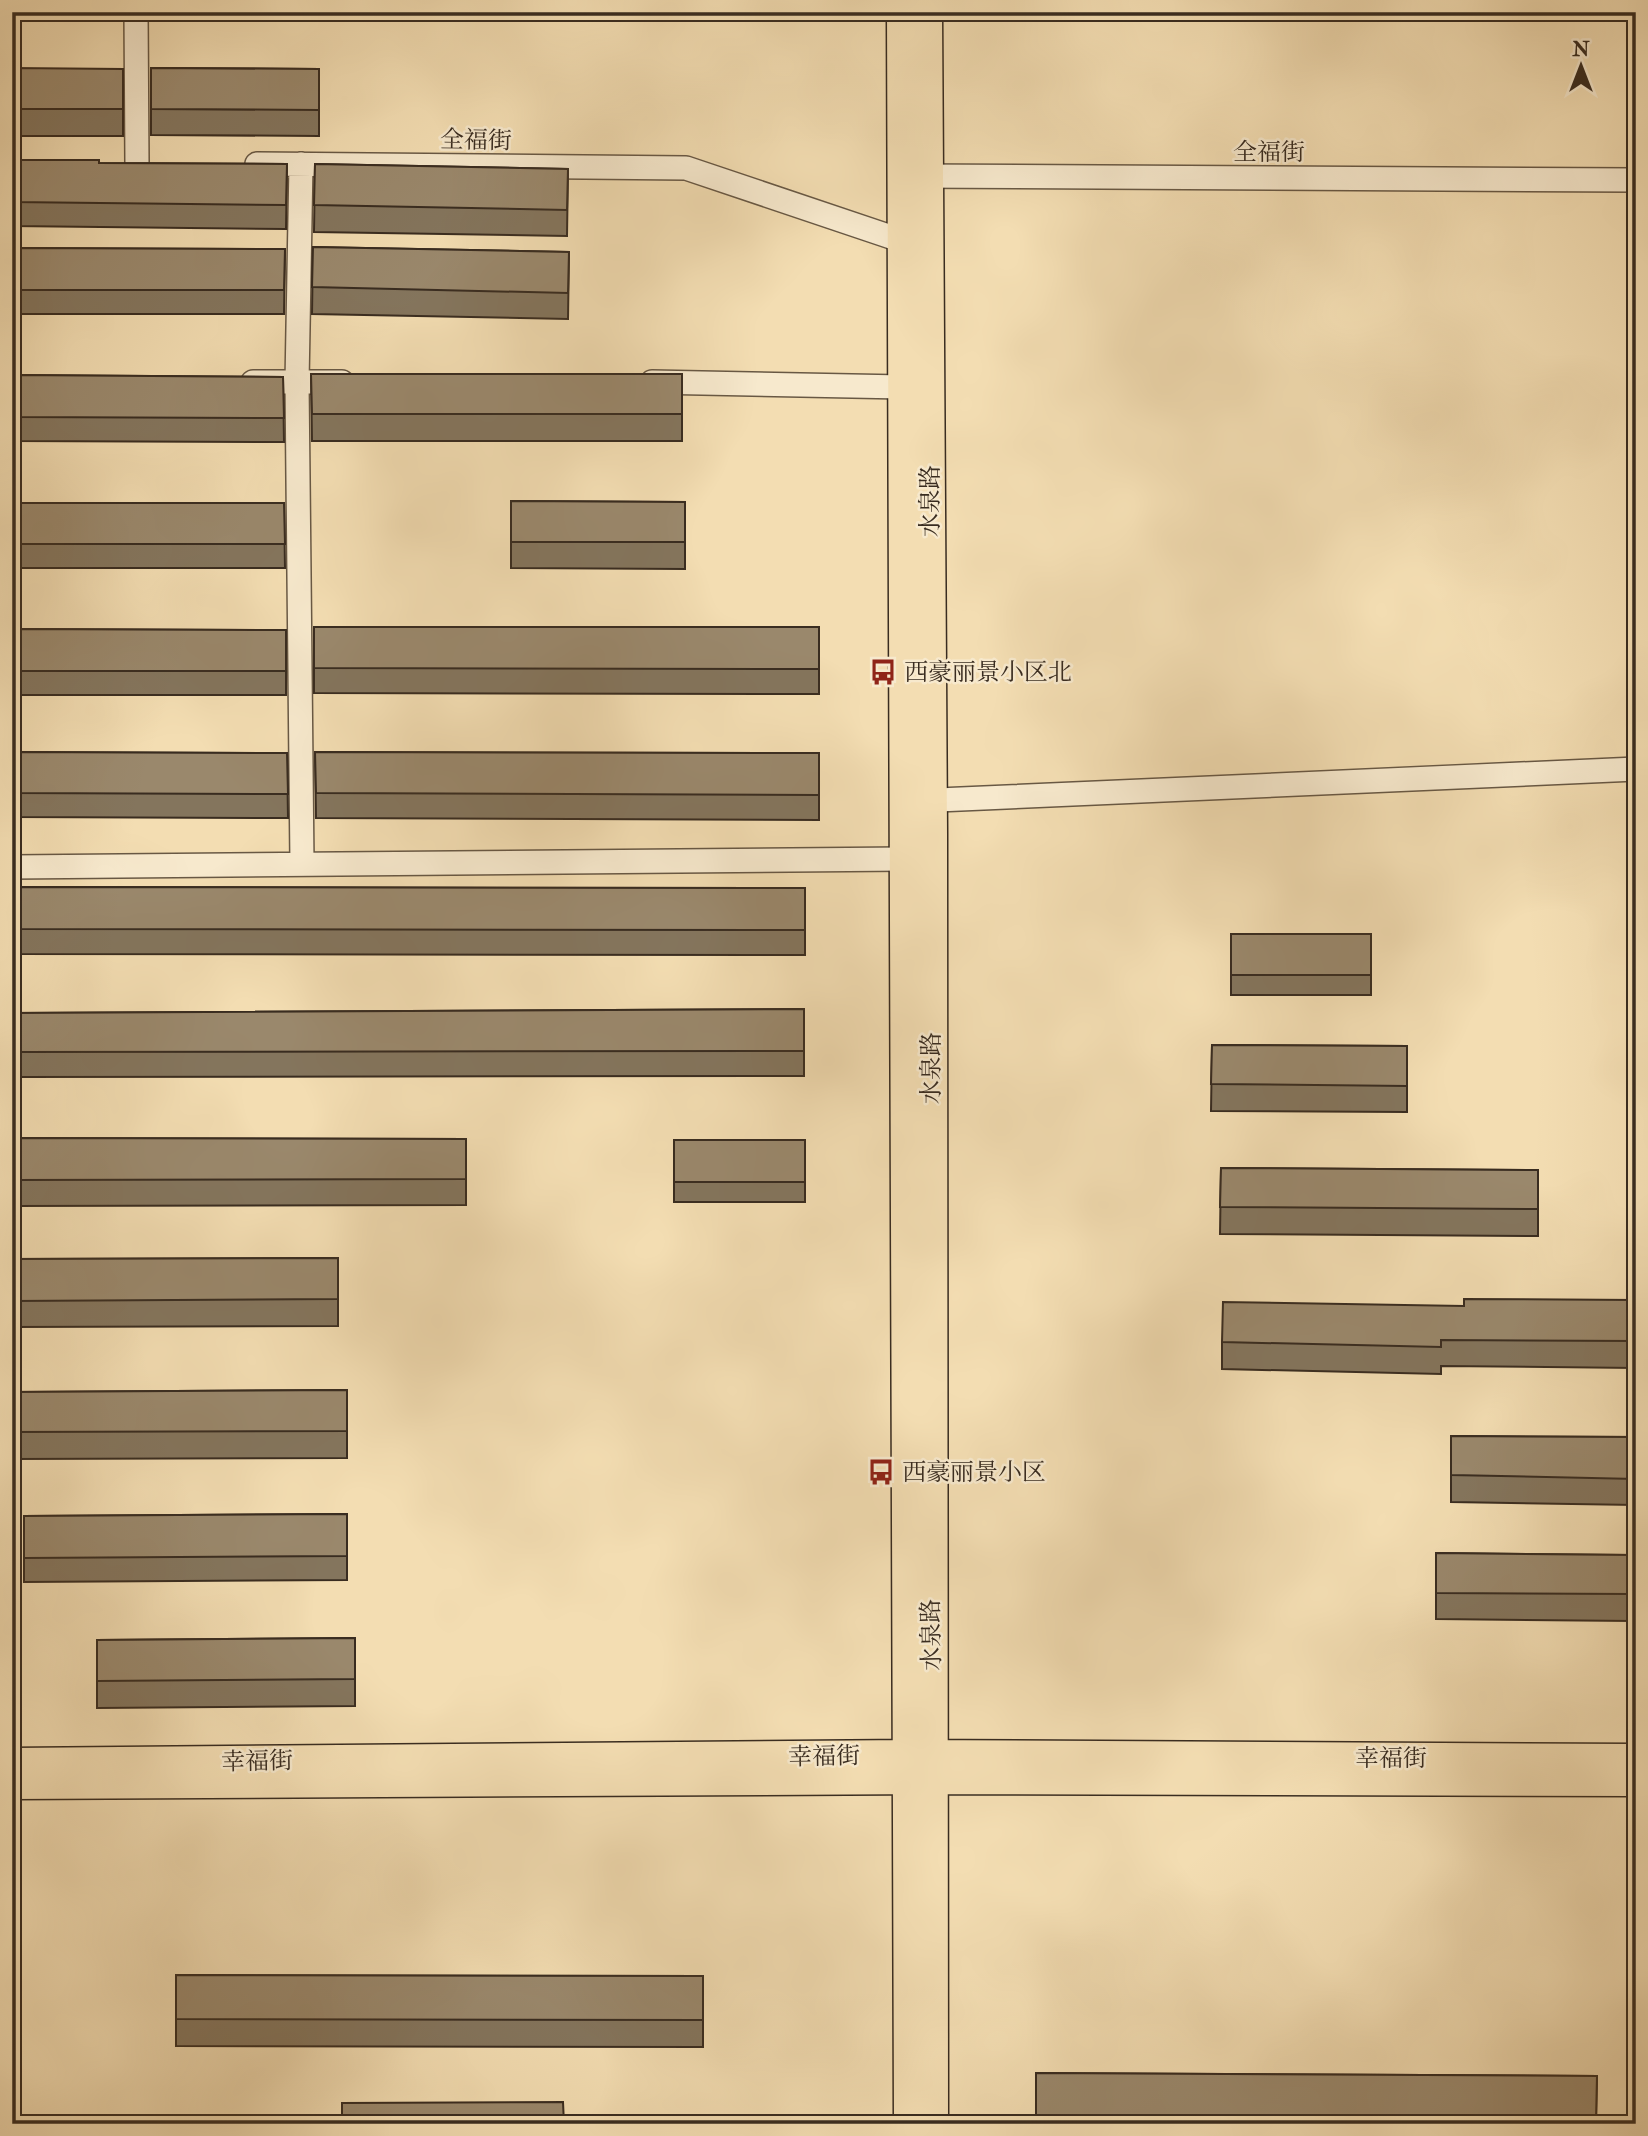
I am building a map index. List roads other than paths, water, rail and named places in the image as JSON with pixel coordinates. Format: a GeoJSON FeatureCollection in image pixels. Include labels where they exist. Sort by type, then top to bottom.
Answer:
{"type":"FeatureCollection","features":[{"type":"Feature","properties":{"kind":"main road","name":"水泉路"},"geometry":{"type":"LineString","coordinates":[[902,12],[915,176],[918,801],[920,1767],[909,2124]]}},
{"type":"Feature","properties":{"kind":"main road","name":"水泉路"},"geometry":{"type":"LineString","coordinates":[[915,176],[927,12]]}},
{"type":"Feature","properties":{"kind":"main road","name":"水泉路"},"geometry":{"type":"LineString","coordinates":[[916,241],[903,387],[918,801],[905,859],[920,1767],[933,2124]]}},
{"type":"Feature","properties":{"kind":"main road","name":"幸福街"},"geometry":{"type":"LineString","coordinates":[[12,1784],[920,1767],[1636,1759]]}},
{"type":"Feature","properties":{"kind":"main road","name":"幸福街"},"geometry":{"type":"LineString","coordinates":[[12,1763],[920,1767],[1636,1781]]}},
{"type":"Feature","properties":{"kind":"street"},"geometry":{"type":"LineString","coordinates":[[136,12],[137,165]]}},
{"type":"Feature","properties":{"kind":"street","name":"全福街"},"geometry":{"type":"LineString","coordinates":[[233,164],[686,168],[916,241]]}},
{"type":"Feature","properties":{"kind":"street"},"geometry":{"type":"LineString","coordinates":[[301,164],[297,382],[302,864]]}},
{"type":"Feature","properties":{"kind":"street"},"geometry":{"type":"LineString","coordinates":[[109,165],[164,165]]}},
{"type":"Feature","properties":{"kind":"street","name":"全福街"},"geometry":{"type":"LineString","coordinates":[[915,176],[1636,180]]}},
{"type":"Feature","properties":{"kind":"street"},"geometry":{"type":"LineString","coordinates":[[229,382],[365,382]]}},
{"type":"Feature","properties":{"kind":"street"},"geometry":{"type":"LineString","coordinates":[[624,382],[903,387]]}},
{"type":"Feature","properties":{"kind":"street"},"geometry":{"type":"LineString","coordinates":[[918,801],[1636,769]]}},
{"type":"Feature","properties":{"kind":"street"},"geometry":{"type":"LineString","coordinates":[[12,867],[905,859]]}},
{"type":"Feature","properties":{"kind":"place","name":"西豪丽景小区北"},"geometry":{"type":"Point","coordinates":[883,672]}},
{"type":"Feature","properties":{"kind":"place","name":"西豪丽景小区"},"geometry":{"type":"Point","coordinates":[881,1472]}}]}
